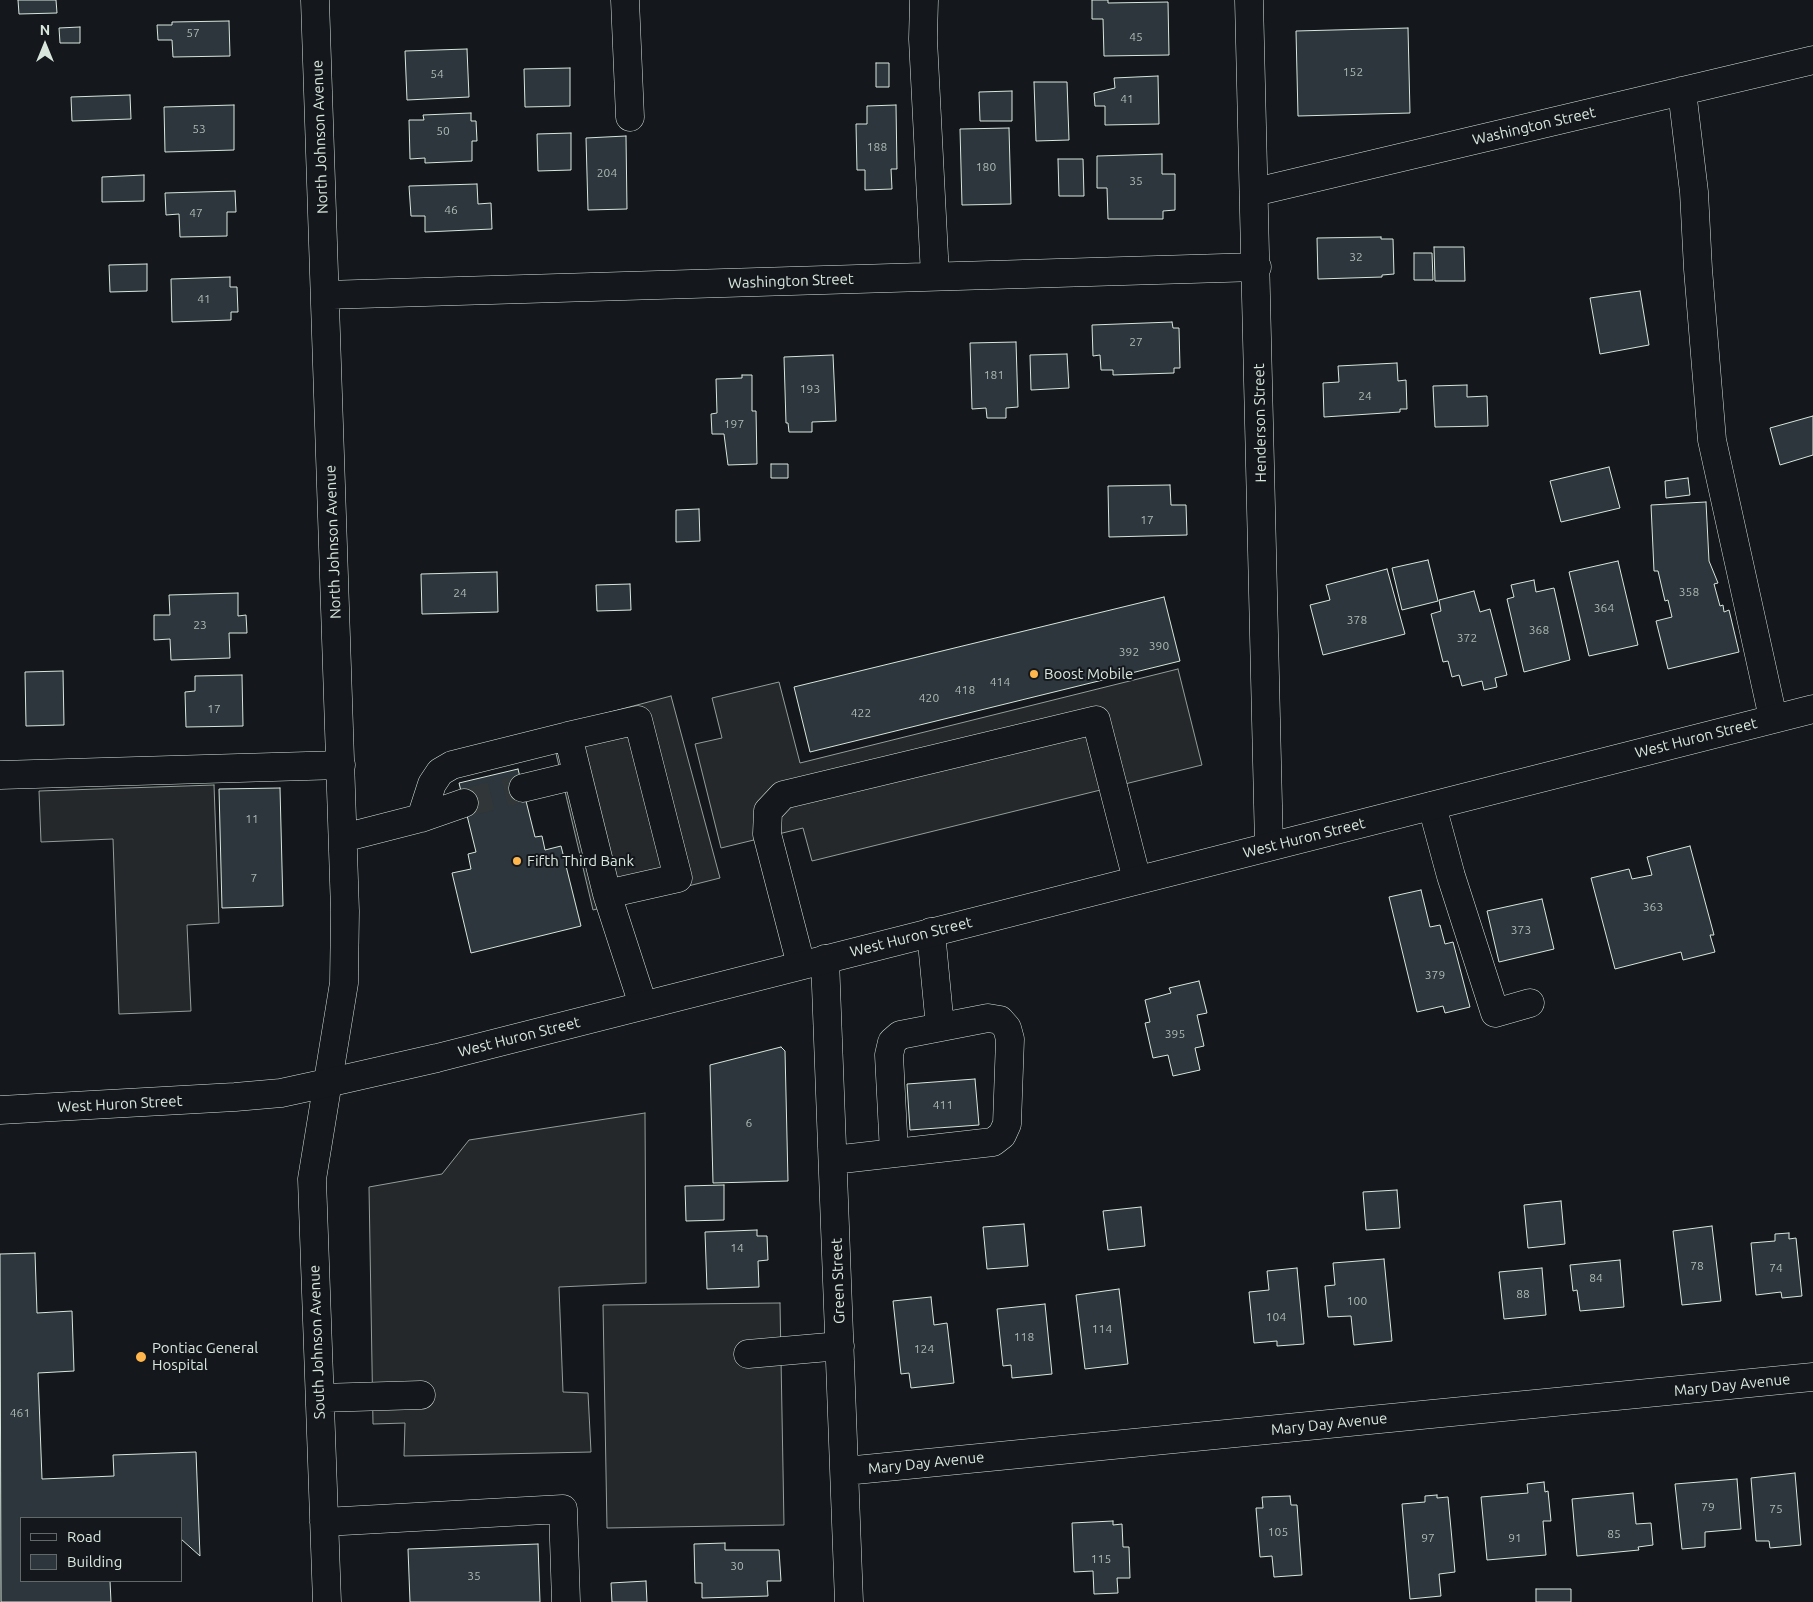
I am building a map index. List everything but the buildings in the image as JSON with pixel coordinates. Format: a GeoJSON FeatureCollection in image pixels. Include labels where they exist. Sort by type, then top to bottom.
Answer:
{"type":"FeatureCollection","features":[{"type":"Feature","properties":{"kind":"main road","name":"North Johnson Avenue"},"geometry":{"type":"LineString","coordinates":[[315,0],[343,838],[344,982],[328,1083]]}},
{"type":"Feature","properties":{"kind":"main road"},"geometry":{"type":"LineString","coordinates":[[625,0],[630,117]]}},
{"type":"Feature","properties":{"kind":"main road"},"geometry":{"type":"LineString","coordinates":[[924,0],[923,39],[935,276]]}},
{"type":"Feature","properties":{"kind":"main road","name":"Henderson Street"},"geometry":{"type":"LineString","coordinates":[[1250,0],[1269,846]]}},
{"type":"Feature","properties":{"kind":"main road","name":"Washington Street"},"geometry":{"type":"LineString","coordinates":[[1255,192],[1813,60]]}},
{"type":"Feature","properties":{"kind":"main road"},"geometry":{"type":"LineString","coordinates":[[1682,91],[1694,192],[1698,269],[1712,440],[1773,718]]}},
{"type":"Feature","properties":{"kind":"main road","name":"Washington Street"},"geometry":{"type":"LineString","coordinates":[[325,295],[1257,267]]}},
{"type":"Feature","properties":{"kind":"main road","name":"West Huron Street"},"geometry":{"type":"LineString","coordinates":[[0,1110],[235,1097],[280,1093],[328,1083],[437,1058],[1813,709]]}},
{"type":"Feature","properties":{"kind":"main road"},"geometry":{"type":"LineString","coordinates":[[420,818],[432,784],[440,772],[452,765],[638,720],[678,878],[607,894]]}},
{"type":"Feature","properties":{"kind":"main road","name":"Green Street"},"geometry":{"type":"LineString","coordinates":[[850,1602],[833,1160],[813,962],[767,834],[768,811],[783,795],[1096,720],[1137,880]]}},
{"type":"Feature","properties":{"kind":"main road"},"geometry":{"type":"LineString","coordinates":[[568,736],[607,894],[643,1005]]}},
{"type":"Feature","properties":{"kind":"main road"},"geometry":{"type":"LineString","coordinates":[[0,775],[341,765]]}},
{"type":"Feature","properties":{"kind":"main road"},"geometry":{"type":"LineString","coordinates":[[523,788],[577,775]]}},
{"type":"Feature","properties":{"kind":"main road"},"geometry":{"type":"LineString","coordinates":[[343,838],[420,818],[464,802]]}},
{"type":"Feature","properties":{"kind":"main road"},"geometry":{"type":"LineString","coordinates":[[1432,806],[1451,876],[1495,1012],[1530,1003]]}},
{"type":"Feature","properties":{"kind":"main road"},"geometry":{"type":"LineString","coordinates":[[931,932],[940,1027]]}},
{"type":"Feature","properties":{"kind":"main road"},"geometry":{"type":"LineString","coordinates":[[833,1160],[994,1142],[1002,1135],[1007,1124],[1010,1039],[1007,1028],[1000,1020],[988,1018],[900,1035],[892,1042],[889,1054],[894,1153]]}},
{"type":"Feature","properties":{"kind":"main road","name":"South Johnson Avenue"},"geometry":{"type":"LineString","coordinates":[[327,1602],[312,1179],[328,1083]]}},
{"type":"Feature","properties":{"kind":"main road"},"geometry":{"type":"LineString","coordinates":[[748,1354],[840,1346]]}},
{"type":"Feature","properties":{"kind":"main road","name":"Mary Day Avenue"},"geometry":{"type":"LineString","coordinates":[[845,1471],[1813,1377]]}},
{"type":"Feature","properties":{"kind":"main road"},"geometry":{"type":"LineString","coordinates":[[320,1398],[421,1395]]}},
{"type":"Feature","properties":{"kind":"main road"},"geometry":{"type":"LineString","coordinates":[[324,1522],[563,1509],[566,1602]]}},
{"type":"Feature","properties":{"kind":"shaded area"},"geometry":{"type":"Polygon","coordinates":[[[1178,669],[1202,765],[812,861],[803,828],[721,848],[695,744],[722,738],[712,698],[779,682],[800,763],[1178,669]]]}},
{"type":"Feature","properties":{"kind":"shaded area"},"geometry":{"type":"Polygon","coordinates":[[[671,696],[720,878],[593,910],[550,728],[671,696]]]}},
{"type":"Feature","properties":{"kind":"shaded area"},"geometry":{"type":"Polygon","coordinates":[[[214,785],[219,923],[187,925],[191,1011],[119,1014],[113,839],[41,842],[39,791],[214,785]]]}},
{"type":"Feature","properties":{"kind":"shaded area"},"geometry":{"type":"Polygon","coordinates":[[[645,1113],[646,1283],[559,1287],[563,1392],[588,1393],[591,1452],[404,1456],[405,1423],[373,1424],[369,1187],[442,1174],[469,1140],[645,1113]]]}},
{"type":"Feature","properties":{"kind":"shaded area"},"geometry":{"type":"Polygon","coordinates":[[[780,1303],[784,1525],[607,1528],[603,1305],[780,1303]]]}},
{"type":"Feature","properties":{"kind":"tunnel"},"geometry":{"type":"LineString","coordinates":[[464,803],[523,788]]}},
{"type":"Feature","properties":{"kind":"place","name":"Boost Mobile"},"geometry":{"type":"Point","coordinates":[1034,674]}},
{"type":"Feature","properties":{"kind":"place","name":"Fifth Third Bank"},"geometry":{"type":"Point","coordinates":[517,861]}},
{"type":"Feature","properties":{"kind":"place","name":"Pontiac General Hospital"},"geometry":{"type":"Point","coordinates":[141,1357]}}]}
